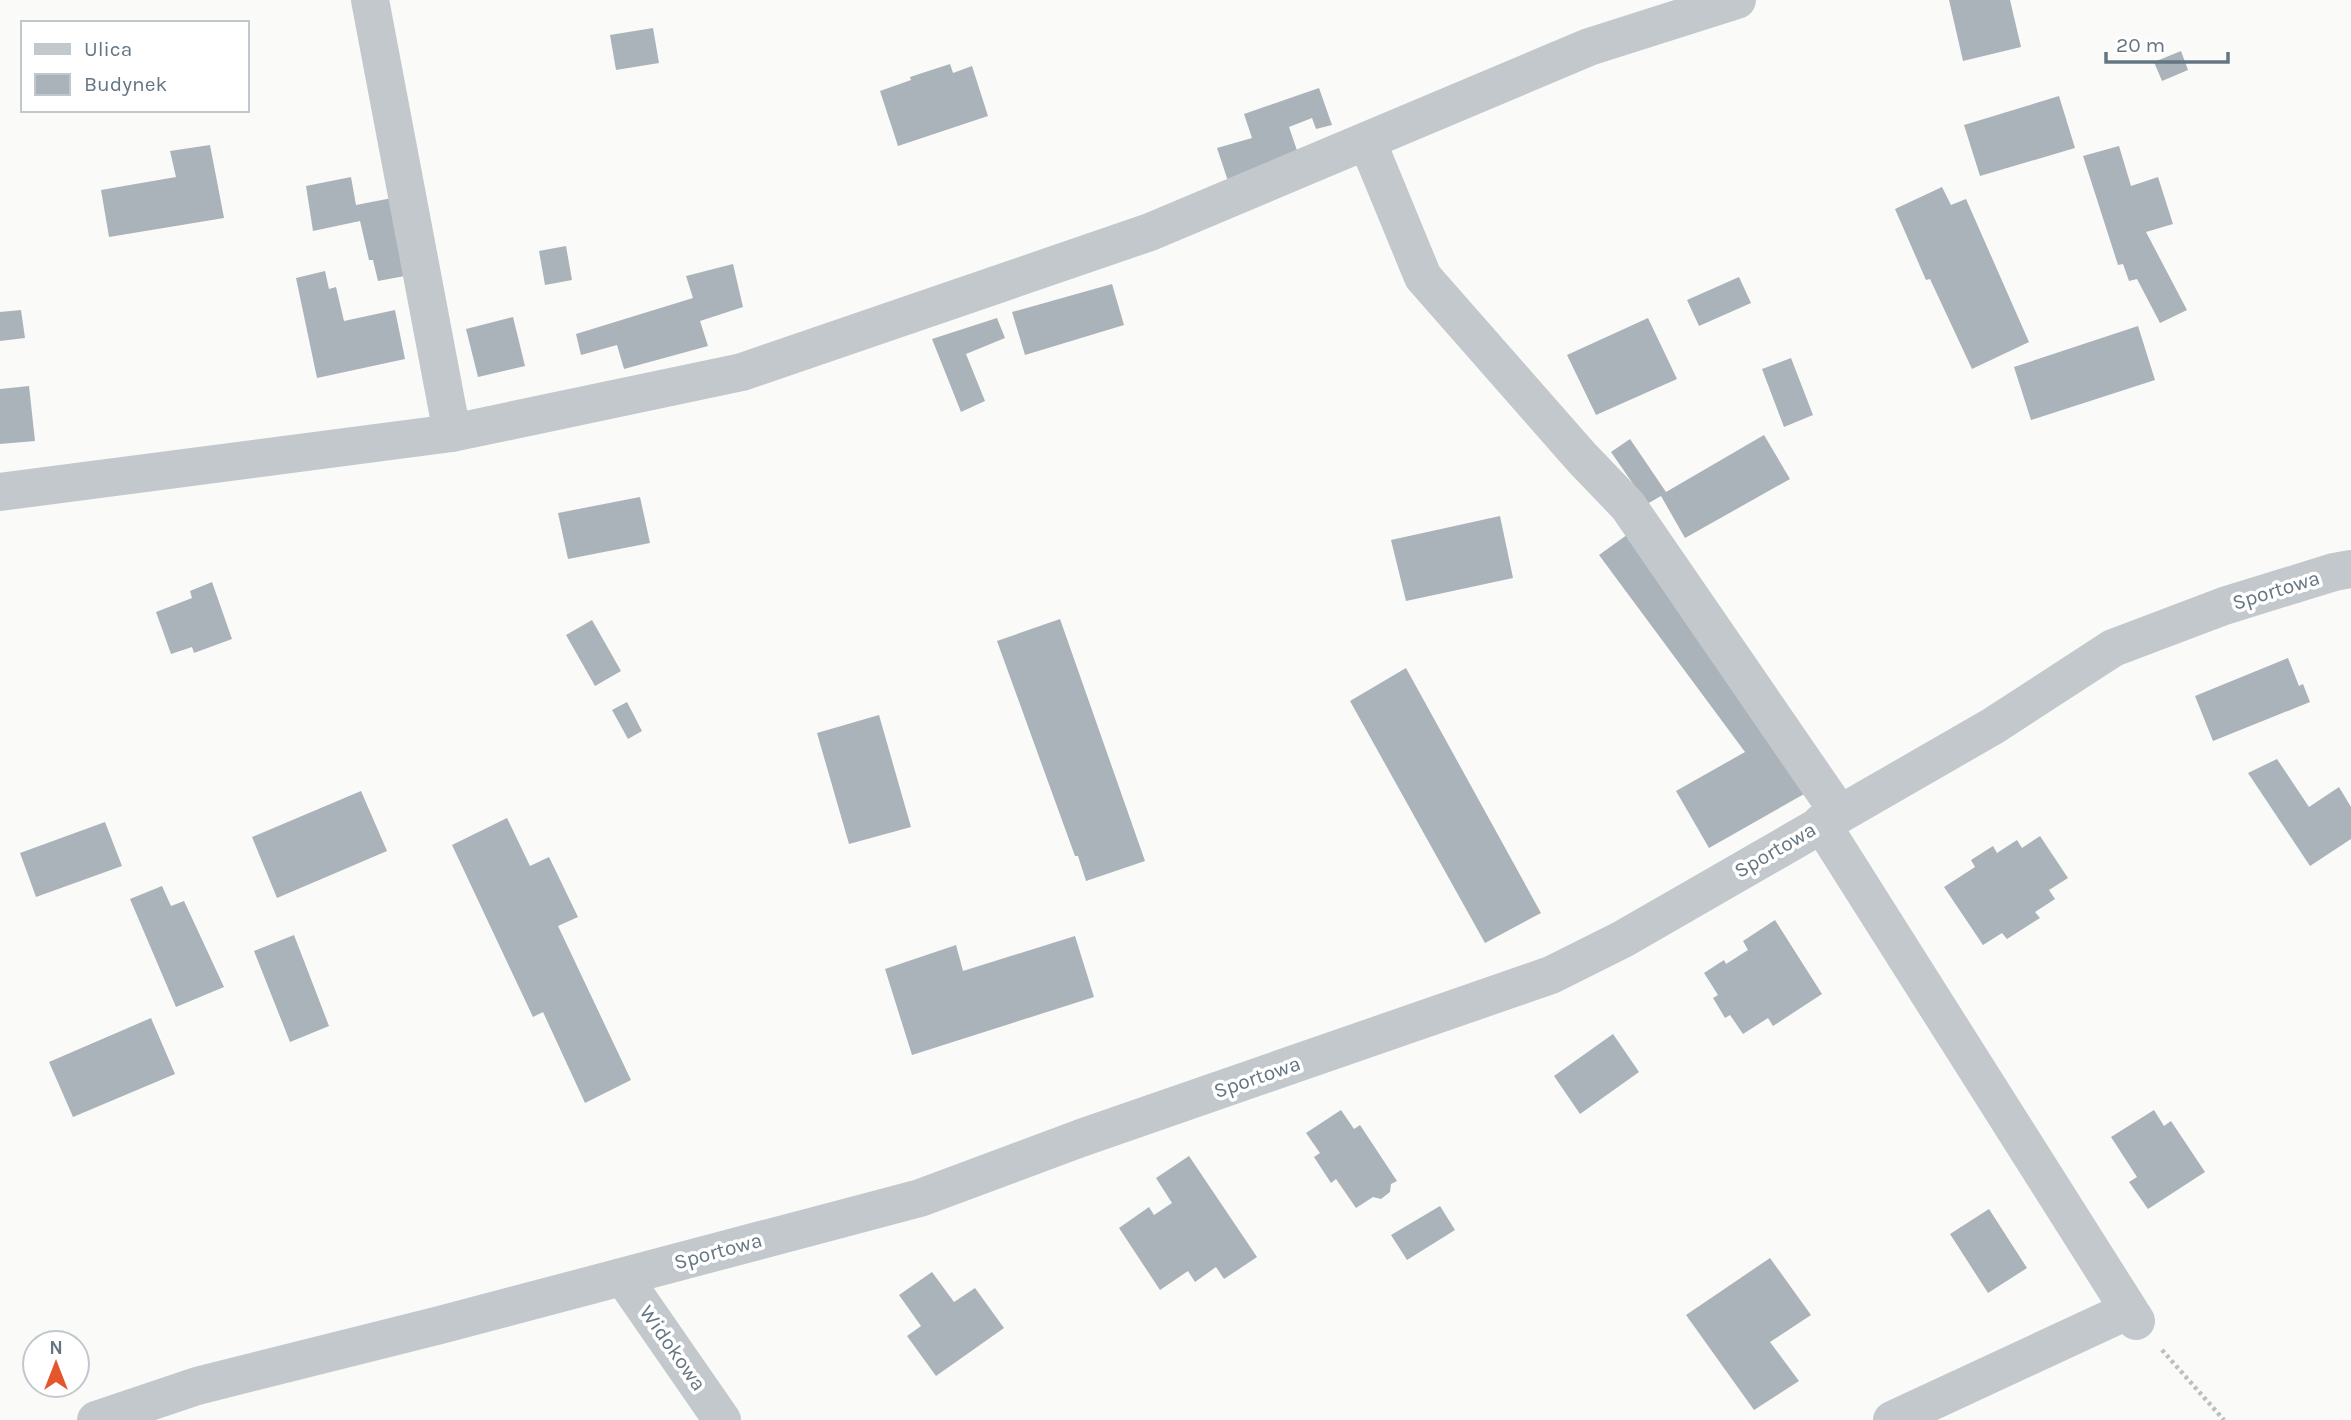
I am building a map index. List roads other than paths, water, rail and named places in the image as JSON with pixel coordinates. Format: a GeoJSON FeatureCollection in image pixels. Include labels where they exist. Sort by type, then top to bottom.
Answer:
{"type":"FeatureCollection","features":[{"type":"Feature","properties":{"kind":"street"},"geometry":{"type":"LineString","coordinates":[[370,0],[452,433]]}},
{"type":"Feature","properties":{"kind":"street"},"geometry":{"type":"LineString","coordinates":[[0,492],[452,433],[742,372],[1150,232],[1589,47],[1737,0]]}},
{"type":"Feature","properties":{"kind":"street"},"geometry":{"type":"LineString","coordinates":[[1367,141],[1423,277],[1582,458],[1628,506],[1830,818],[2132,1315],[1892,1420]]}},
{"type":"Feature","properties":{"kind":"street","name":"Sportowa"},"geometry":{"type":"LineString","coordinates":[[96,1420],[197,1386],[920,1198],[1081,1138],[1551,975],[1623,939],[1993,726],[2113,648],[2224,606],[2333,572],[2351,569]]}},
{"type":"Feature","properties":{"kind":"street","name":"Widokowa"},"geometry":{"type":"LineString","coordinates":[[624,1277],[722,1420]]}}]}
